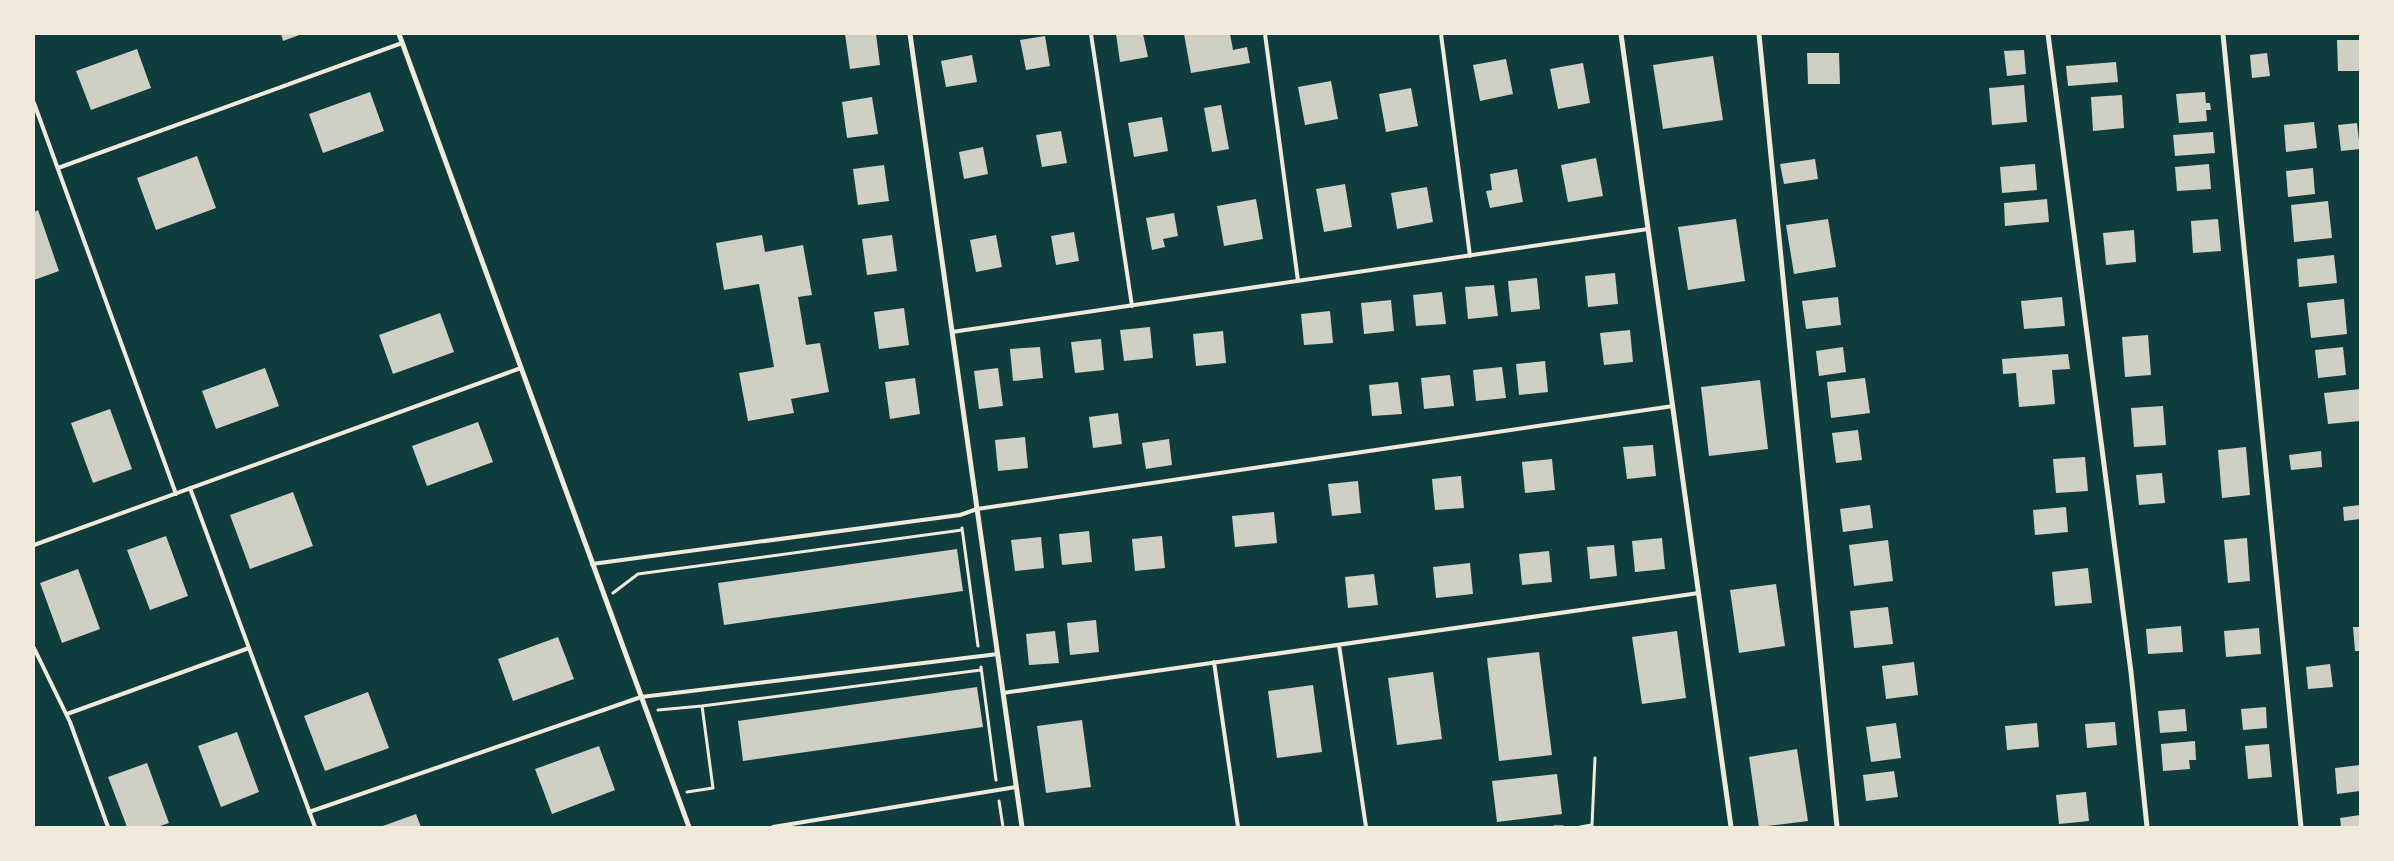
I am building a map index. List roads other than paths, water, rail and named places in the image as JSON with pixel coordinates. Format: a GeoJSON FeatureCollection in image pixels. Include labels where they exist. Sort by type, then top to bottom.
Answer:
{"type":"FeatureCollection","features":[{"type":"Feature","properties":{"kind":"street"},"geometry":{"type":"LineString","coordinates":[[398,34],[688,827]]}},
{"type":"Feature","properties":{"kind":"street"},"geometry":{"type":"LineString","coordinates":[[910,34],[1022,827]]}},
{"type":"Feature","properties":{"kind":"street"},"geometry":{"type":"LineString","coordinates":[[1621,34],[1732,827]]}},
{"type":"Feature","properties":{"kind":"street"},"geometry":{"type":"LineString","coordinates":[[1759,34],[1837,827]]}},
{"type":"Feature","properties":{"kind":"street"},"geometry":{"type":"LineString","coordinates":[[2048,34],[2131,672],[2147,827]]}},
{"type":"Feature","properties":{"kind":"street"},"geometry":{"type":"LineString","coordinates":[[2223,34],[2301,827]]}},
{"type":"Feature","properties":{"kind":"lane"},"geometry":{"type":"LineString","coordinates":[[1091,34],[1132,306]]}},
{"type":"Feature","properties":{"kind":"lane"},"geometry":{"type":"LineString","coordinates":[[1266,34],[1298,281]]}},
{"type":"Feature","properties":{"kind":"lane"},"geometry":{"type":"LineString","coordinates":[[1441,34],[1470,256]]}},
{"type":"Feature","properties":{"kind":"lane"},"geometry":{"type":"LineString","coordinates":[[58,168],[402,44]]}},
{"type":"Feature","properties":{"kind":"lane"},"geometry":{"type":"LineString","coordinates":[[34,103],[176,494]]}},
{"type":"Feature","properties":{"kind":"lane"},"geometry":{"type":"LineString","coordinates":[[952,332],[1648,229]]}},
{"type":"Feature","properties":{"kind":"lane"},"geometry":{"type":"LineString","coordinates":[[34,545],[521,368]]}},
{"type":"Feature","properties":{"kind":"lane"},"geometry":{"type":"LineString","coordinates":[[592,564],[960,515],[977,509],[1673,406]]}},
{"type":"Feature","properties":{"kind":"lane"},"geometry":{"type":"LineString","coordinates":[[190,488],[315,827]]}},
{"type":"Feature","properties":{"kind":"lane"},"geometry":{"type":"LineString","coordinates":[[1003,693],[1699,593]]}},
{"type":"Feature","properties":{"kind":"lane"},"geometry":{"type":"LineString","coordinates":[[1339,645],[1366,827]]}},
{"type":"Feature","properties":{"kind":"lane"},"geometry":{"type":"LineString","coordinates":[[34,648],[67,714],[108,827]]}},
{"type":"Feature","properties":{"kind":"lane"},"geometry":{"type":"LineString","coordinates":[[67,714],[249,648]]}},
{"type":"Feature","properties":{"kind":"lane"},"geometry":{"type":"LineString","coordinates":[[310,812],[641,697],[998,654]]}},
{"type":"Feature","properties":{"kind":"lane"},"geometry":{"type":"LineString","coordinates":[[1214,662],[1238,827]]}},
{"type":"Feature","properties":{"kind":"lane"},"geometry":{"type":"LineString","coordinates":[[773,827],[1016,787]]}}]}
